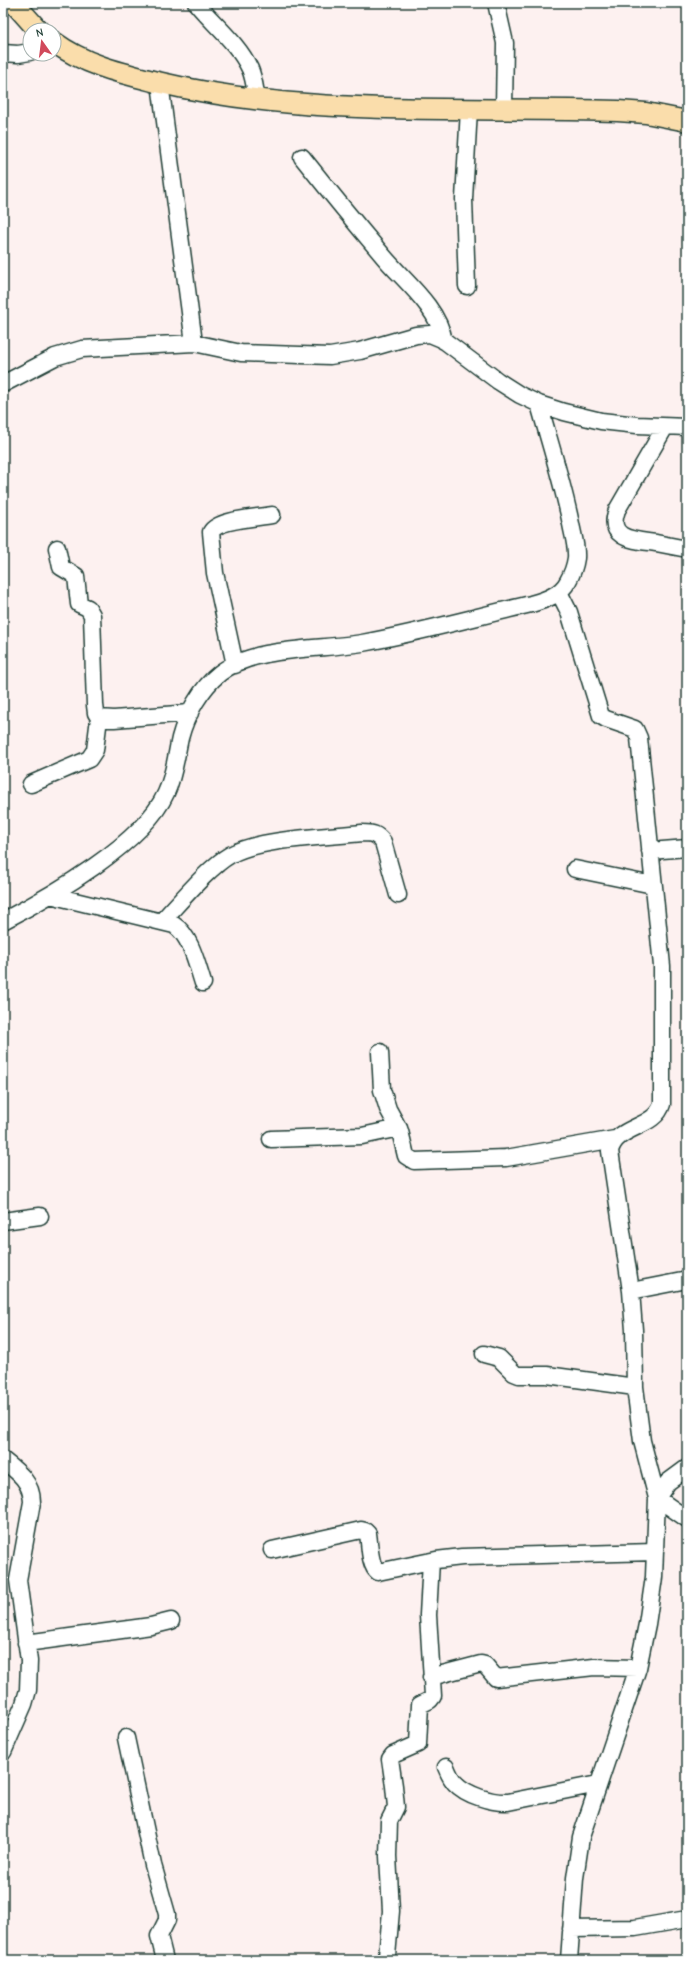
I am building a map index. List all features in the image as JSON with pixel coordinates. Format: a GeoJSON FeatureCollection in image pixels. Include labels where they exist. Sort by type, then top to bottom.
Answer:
{"type":"FeatureCollection","features":[{"type":"Feature","properties":{"kind":"main road"},"geometry":{"type":"LineString","coordinates":[[14,3],[31,22]]}},
{"type":"Feature","properties":{"kind":"main road"},"geometry":{"type":"LineString","coordinates":[[62,47],[87,62],[123,74],[204,93],[349,108],[618,111],[646,113],[687,121]]}},
{"type":"Feature","properties":{"kind":"street"},"geometry":{"type":"LineString","coordinates":[[196,3],[237,48],[246,62],[250,70],[257,99]]}},
{"type":"Feature","properties":{"kind":"street"},"geometry":{"type":"LineString","coordinates":[[496,3],[505,43],[504,109]]}},
{"type":"Feature","properties":{"kind":"street"},"geometry":{"type":"LineString","coordinates":[[3,53],[22,53]]}},
{"type":"Feature","properties":{"kind":"street"},"geometry":{"type":"LineString","coordinates":[[160,83],[194,343]]}},
{"type":"Feature","properties":{"kind":"street"},"geometry":{"type":"LineString","coordinates":[[467,286],[464,199],[469,109]]}},
{"type":"Feature","properties":{"kind":"street"},"geometry":{"type":"LineString","coordinates":[[302,157],[384,258],[429,309],[439,323],[444,341]]}},
{"type":"Feature","properties":{"kind":"street"},"geometry":{"type":"LineString","coordinates":[[3,384],[55,357],[82,350],[194,343],[241,353],[318,356],[360,351],[416,334],[430,334],[444,341],[498,381],[520,395],[539,404],[601,421],[680,423]]}},
{"type":"Feature","properties":{"kind":"street"},"geometry":{"type":"LineString","coordinates":[[3,921],[82,875],[132,837],[155,812],[167,792],[181,737],[190,713],[211,682],[220,673],[235,665],[271,653],[361,643],[404,634],[531,604],[547,599],[559,592],[568,581],[573,568],[576,557],[575,544],[569,512],[539,404]]}},
{"type":"Feature","properties":{"kind":"street"},"geometry":{"type":"LineString","coordinates":[[680,423],[617,510],[614,523],[616,530],[626,538],[687,549]]}},
{"type":"Feature","properties":{"kind":"street"},"geometry":{"type":"LineString","coordinates":[[235,665],[215,573],[211,532],[213,528],[225,523],[272,515]]}},
{"type":"Feature","properties":{"kind":"street"},"geometry":{"type":"LineString","coordinates":[[31,784],[89,759],[95,750],[99,718],[96,713],[95,705],[92,615],[88,608],[79,604],[76,576],[61,567],[57,548]]}},
{"type":"Feature","properties":{"kind":"street"},"geometry":{"type":"LineString","coordinates":[[380,1052],[382,1090],[388,1109],[399,1128],[406,1156],[414,1162],[506,1158],[615,1139],[656,1116],[662,1104],[662,966],[638,733],[630,727],[601,716],[569,612],[559,592]]}},
{"type":"Feature","properties":{"kind":"street"},"geometry":{"type":"LineString","coordinates":[[99,718],[114,719],[190,713]]}},
{"type":"Feature","properties":{"kind":"street"},"geometry":{"type":"LineString","coordinates":[[162,921],[216,866],[230,855],[248,848],[268,843],[331,836],[362,833],[372,833],[378,835],[384,842],[398,895]]}},
{"type":"Feature","properties":{"kind":"street"},"geometry":{"type":"LineString","coordinates":[[650,851],[687,848]]}},
{"type":"Feature","properties":{"kind":"street"},"geometry":{"type":"LineString","coordinates":[[575,869],[653,885]]}},
{"type":"Feature","properties":{"kind":"street"},"geometry":{"type":"LineString","coordinates":[[50,895],[174,925],[182,933],[190,946],[203,983]]}},
{"type":"Feature","properties":{"kind":"street"},"geometry":{"type":"LineString","coordinates":[[271,1139],[362,1136],[399,1128]]}},
{"type":"Feature","properties":{"kind":"street"},"geometry":{"type":"LineString","coordinates":[[569,1960],[577,1855],[589,1809],[611,1751],[638,1668],[652,1587],[655,1552],[655,1514],[657,1498],[642,1441],[635,1387],[634,1330],[631,1292],[610,1158],[611,1146],[615,1139]]}},
{"type":"Feature","properties":{"kind":"street"},"geometry":{"type":"LineString","coordinates":[[3,1221],[40,1216]]}},
{"type":"Feature","properties":{"kind":"street"},"geometry":{"type":"LineString","coordinates":[[631,1292],[687,1280]]}},
{"type":"Feature","properties":{"kind":"street"},"geometry":{"type":"LineString","coordinates":[[484,1354],[499,1358],[519,1375],[547,1375],[635,1387]]}},
{"type":"Feature","properties":{"kind":"street"},"geometry":{"type":"LineString","coordinates":[[3,1460],[26,1481],[32,1494],[18,1580],[29,1665],[27,1696],[3,1752]]}},
{"type":"Feature","properties":{"kind":"street"},"geometry":{"type":"LineString","coordinates":[[657,1498],[668,1482],[687,1468]]}},
{"type":"Feature","properties":{"kind":"street"},"geometry":{"type":"LineString","coordinates":[[657,1498],[687,1519]]}},
{"type":"Feature","properties":{"kind":"street"},"geometry":{"type":"LineString","coordinates":[[272,1550],[361,1530],[368,1534],[374,1569],[378,1572],[431,1561],[462,1557],[655,1552]]}},
{"type":"Feature","properties":{"kind":"street"},"geometry":{"type":"LineString","coordinates":[[385,1960],[388,1956],[391,1911],[388,1856],[390,1820],[396,1807],[390,1759],[393,1755],[418,1744],[420,1705],[432,1698],[428,1615],[431,1561]]}},
{"type":"Feature","properties":{"kind":"street"},"geometry":{"type":"LineString","coordinates":[[26,1644],[171,1622]]}},
{"type":"Feature","properties":{"kind":"street"},"geometry":{"type":"LineString","coordinates":[[431,1677],[481,1664],[485,1665],[496,1678],[594,1667],[638,1668]]}},
{"type":"Feature","properties":{"kind":"street"},"geometry":{"type":"LineString","coordinates":[[126,1738],[153,1865],[167,1914],[167,1920],[159,1936],[165,1960]]}},
{"type":"Feature","properties":{"kind":"street"},"geometry":{"type":"LineString","coordinates":[[446,1767],[453,1781],[459,1787],[494,1802],[508,1802],[598,1784]]}},
{"type":"Feature","properties":{"kind":"street"},"geometry":{"type":"LineString","coordinates":[[571,1929],[635,1928],[687,1919]]}}]}
